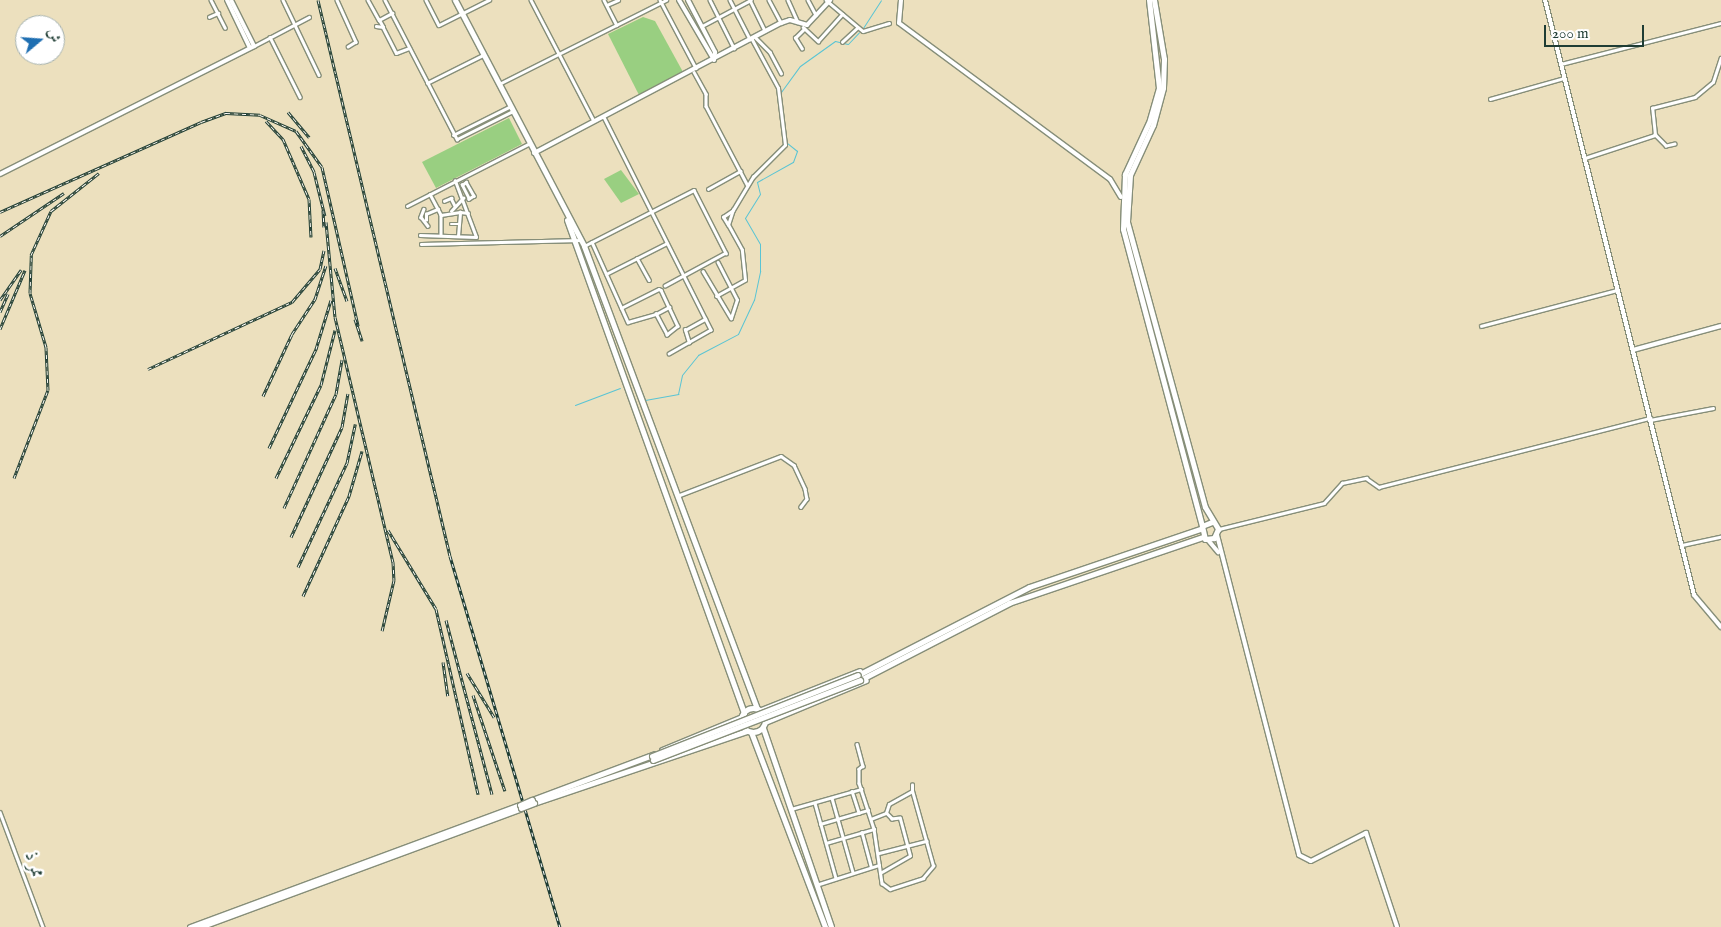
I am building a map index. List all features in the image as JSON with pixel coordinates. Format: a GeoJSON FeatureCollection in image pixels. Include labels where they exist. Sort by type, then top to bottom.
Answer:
{"type":"FeatureCollection","features":[{"type":"Feature","properties":{"kind":"highway"},"geometry":{"type":"LineString","coordinates":[[455,0],[578,241],[589,279],[743,715],[825,927]]}},
{"type":"Feature","properties":{"kind":"highway"},"geometry":{"type":"LineString","coordinates":[[1149,0],[1159,88],[1150,120],[1128,166],[1121,197],[1127,248],[1205,538]]}},
{"type":"Feature","properties":{"kind":"highway"},"geometry":{"type":"LineString","coordinates":[[190,927],[652,758],[859,677],[1009,602],[1205,538],[1217,532],[1212,522],[1127,222],[1130,175],[1153,125],[1163,88],[1164,59],[1154,0]]}},
{"type":"Feature","properties":{"kind":"highway"},"geometry":{"type":"LineString","coordinates":[[578,241],[584,246],[596,276],[675,496],[759,710],[789,809],[831,927]]}},
{"type":"Feature","properties":{"kind":"highway"},"geometry":{"type":"LineString","coordinates":[[589,279],[596,276]]}},
{"type":"Feature","properties":{"kind":"highway"},"geometry":{"type":"LineString","coordinates":[[652,758],[749,731],[840,693],[889,663],[1029,587],[1201,528],[1212,522]]}},
{"type":"Feature","properties":{"kind":"highway"},"geometry":{"type":"LineString","coordinates":[[652,758],[743,715],[889,663]]}},
{"type":"Feature","properties":{"kind":"highway"},"geometry":{"type":"LineString","coordinates":[[200,927],[520,806]]}},
{"type":"Feature","properties":{"kind":"street"},"geometry":{"type":"LineString","coordinates":[[211,0],[225,28]]}},
{"type":"Feature","properties":{"kind":"street"},"geometry":{"type":"LineString","coordinates":[[226,0],[252,47]]}},
{"type":"Feature","properties":{"kind":"street"},"geometry":{"type":"LineString","coordinates":[[231,0],[252,47]]}},
{"type":"Feature","properties":{"kind":"street"},"geometry":{"type":"LineString","coordinates":[[283,0],[319,75]]}},
{"type":"Feature","properties":{"kind":"street"},"geometry":{"type":"LineString","coordinates":[[343,0],[337,1],[356,42],[348,47]]}},
{"type":"Feature","properties":{"kind":"street"},"geometry":{"type":"LineString","coordinates":[[368,0],[396,53],[409,48]]}},
{"type":"Feature","properties":{"kind":"street"},"geometry":{"type":"LineString","coordinates":[[385,0],[457,139],[510,110]]}},
{"type":"Feature","properties":{"kind":"street"},"geometry":{"type":"LineString","coordinates":[[426,0],[439,26],[487,0]]}},
{"type":"Feature","properties":{"kind":"street"},"geometry":{"type":"LineString","coordinates":[[531,0],[595,122]]}},
{"type":"Feature","properties":{"kind":"street"},"geometry":{"type":"LineString","coordinates":[[604,0],[617,25]]}},
{"type":"Feature","properties":{"kind":"street"},"geometry":{"type":"LineString","coordinates":[[607,5],[618,0]]}},
{"type":"Feature","properties":{"kind":"street"},"geometry":{"type":"LineString","coordinates":[[498,85],[617,25],[660,1],[666,0]]}},
{"type":"Feature","properties":{"kind":"street"},"geometry":{"type":"LineString","coordinates":[[679,0],[714,60]]}},
{"type":"Feature","properties":{"kind":"street"},"geometry":{"type":"LineString","coordinates":[[688,0],[715,52],[714,60]]}},
{"type":"Feature","properties":{"kind":"street"},"geometry":{"type":"LineString","coordinates":[[710,0],[735,49]]}},
{"type":"Feature","properties":{"kind":"street"},"geometry":{"type":"LineString","coordinates":[[728,225],[733,210],[748,185],[785,143],[778,88],[753,39],[730,0]]}},
{"type":"Feature","properties":{"kind":"street"},"geometry":{"type":"LineString","coordinates":[[702,27],[750,0],[766,32]]}},
{"type":"Feature","properties":{"kind":"street"},"geometry":{"type":"LineString","coordinates":[[769,0],[781,23]]}},
{"type":"Feature","properties":{"kind":"street"},"geometry":{"type":"LineString","coordinates":[[788,0],[799,24],[818,41],[842,14]]}},
{"type":"Feature","properties":{"kind":"street"},"geometry":{"type":"LineString","coordinates":[[808,0],[817,16]]}},
{"type":"Feature","properties":{"kind":"street"},"geometry":{"type":"LineString","coordinates":[[901,0],[900,23],[1110,179],[1121,197]]}},
{"type":"Feature","properties":{"kind":"street"},"geometry":{"type":"LineString","coordinates":[[1545,0],[1583,158],[1694,595],[1719,621],[1721,627]]}},
{"type":"Feature","properties":{"kind":"street"},"geometry":{"type":"LineString","coordinates":[[660,1],[748,185]]}},
{"type":"Feature","properties":{"kind":"street"},"geometry":{"type":"LineString","coordinates":[[802,49],[795,38],[817,16],[828,1],[857,28],[863,31],[889,23]]}},
{"type":"Feature","properties":{"kind":"street"},"geometry":{"type":"LineString","coordinates":[[209,17],[218,13]]}},
{"type":"Feature","properties":{"kind":"street"},"geometry":{"type":"LineString","coordinates":[[379,20],[392,13]]}},
{"type":"Feature","properties":{"kind":"street"},"geometry":{"type":"LineString","coordinates":[[0,174],[309,17]]}},
{"type":"Feature","properties":{"kind":"street"},"geometry":{"type":"LineString","coordinates":[[533,154],[695,71],[781,23],[799,24]]}},
{"type":"Feature","properties":{"kind":"street"},"geometry":{"type":"LineString","coordinates":[[1561,64],[1721,23]]}},
{"type":"Feature","properties":{"kind":"street"},"geometry":{"type":"LineString","coordinates":[[376,26],[383,27]]}},
{"type":"Feature","properties":{"kind":"street"},"geometry":{"type":"LineString","coordinates":[[842,42],[857,28]]}},
{"type":"Feature","properties":{"kind":"street"},"geometry":{"type":"LineString","coordinates":[[270,37],[300,97]]}},
{"type":"Feature","properties":{"kind":"street"},"geometry":{"type":"LineString","coordinates":[[753,39],[770,52],[781,73]]}},
{"type":"Feature","properties":{"kind":"street"},"geometry":{"type":"LineString","coordinates":[[427,83],[483,55]]}},
{"type":"Feature","properties":{"kind":"street"},"geometry":{"type":"LineString","coordinates":[[1674,144],[1666,146],[1655,135],[1652,108],[1695,97],[1713,82],[1721,58]]}},
{"type":"Feature","properties":{"kind":"street"},"geometry":{"type":"LineString","coordinates":[[1490,99],[1564,78]]}},
{"type":"Feature","properties":{"kind":"street"},"geometry":{"type":"LineString","coordinates":[[454,136],[510,110]]}},
{"type":"Feature","properties":{"kind":"street"},"geometry":{"type":"LineString","coordinates":[[604,117],[684,275],[710,332],[669,354]]}},
{"type":"Feature","properties":{"kind":"street"},"geometry":{"type":"LineString","coordinates":[[1583,158],[1655,135]]}},
{"type":"Feature","properties":{"kind":"street"},"geometry":{"type":"LineString","coordinates":[[407,206],[528,144]]}},
{"type":"Feature","properties":{"kind":"street"},"geometry":{"type":"LineString","coordinates":[[708,189],[740,170]]}},
{"type":"Feature","properties":{"kind":"street"},"geometry":{"type":"LineString","coordinates":[[420,235],[476,236],[463,196],[455,181]]}},
{"type":"Feature","properties":{"kind":"street"},"geometry":{"type":"LineString","coordinates":[[466,182],[470,190],[474,196],[469,199],[462,185],[466,182]]}},
{"type":"Feature","properties":{"kind":"street"},"geometry":{"type":"LineString","coordinates":[[442,215],[450,211],[466,192],[470,190]]}},
{"type":"Feature","properties":{"kind":"street"},"geometry":{"type":"LineString","coordinates":[[584,246],[694,190],[726,252],[665,286]]}},
{"type":"Feature","properties":{"kind":"street"},"geometry":{"type":"LineString","coordinates":[[430,194],[442,215],[441,235]]}},
{"type":"Feature","properties":{"kind":"street"},"geometry":{"type":"LineString","coordinates":[[444,201],[451,198],[455,206]]}},
{"type":"Feature","properties":{"kind":"street"},"geometry":{"type":"LineString","coordinates":[[424,209],[428,226]]}},
{"type":"Feature","properties":{"kind":"street"},"geometry":{"type":"LineString","coordinates":[[426,214],[438,209]]}},
{"type":"Feature","properties":{"kind":"street"},"geometry":{"type":"LineString","coordinates":[[716,296],[745,280],[742,250],[724,217],[733,210]]}},
{"type":"Feature","properties":{"kind":"street"},"geometry":{"type":"LineString","coordinates":[[450,211],[468,212]]}},
{"type":"Feature","properties":{"kind":"street"},"geometry":{"type":"LineString","coordinates":[[458,236],[460,212]]}},
{"type":"Feature","properties":{"kind":"street"},"geometry":{"type":"LineString","coordinates":[[451,224],[459,224]]}},
{"type":"Feature","properties":{"kind":"street"},"geometry":{"type":"LineString","coordinates":[[421,244],[578,241]]}},
{"type":"Feature","properties":{"kind":"street"},"geometry":{"type":"LineString","coordinates":[[592,242],[622,308],[632,324],[669,307]]}},
{"type":"Feature","properties":{"kind":"street"},"geometry":{"type":"LineString","coordinates":[[606,274],[667,243]]}},
{"type":"Feature","properties":{"kind":"street"},"geometry":{"type":"LineString","coordinates":[[637,258],[649,280]]}},
{"type":"Feature","properties":{"kind":"street"},"geometry":{"type":"LineString","coordinates":[[703,271],[716,296],[731,318],[737,302],[718,263]]}},
{"type":"Feature","properties":{"kind":"street"},"geometry":{"type":"LineString","coordinates":[[622,308],[659,289],[678,328],[669,335],[656,314]]}},
{"type":"Feature","properties":{"kind":"street"},"geometry":{"type":"LineString","coordinates":[[1481,326],[1617,290]]}},
{"type":"Feature","properties":{"kind":"street"},"geometry":{"type":"LineString","coordinates":[[689,343],[684,330],[705,319]]}},
{"type":"Feature","properties":{"kind":"street"},"geometry":{"type":"LineString","coordinates":[[1633,350],[1721,326]]}},
{"type":"Feature","properties":{"kind":"street"},"geometry":{"type":"LineString","coordinates":[[1397,927],[1366,833],[1311,861],[1299,855],[1220,556],[1217,532],[1324,503],[1336,486],[1348,482],[1366,478],[1379,487],[1650,419],[1713,408]]}},
{"type":"Feature","properties":{"kind":"street"},"geometry":{"type":"LineString","coordinates":[[675,496],[781,456],[794,465],[805,489],[807,499],[801,508]]}},
{"type":"Feature","properties":{"kind":"street"},"geometry":{"type":"LineString","coordinates":[[1682,546],[1721,536]]}},
{"type":"Feature","properties":{"kind":"street"},"geometry":{"type":"LineString","coordinates":[[1205,538],[1220,556]]}},
{"type":"Feature","properties":{"kind":"street"},"geometry":{"type":"LineString","coordinates":[[857,744],[863,762],[858,771],[861,789],[874,829],[879,853],[880,873],[890,889],[925,877],[933,866],[912,791],[912,785]]}},
{"type":"Feature","properties":{"kind":"street"},"geometry":{"type":"LineString","coordinates":[[789,809],[861,789]]}},
{"type":"Feature","properties":{"kind":"street"},"geometry":{"type":"LineString","coordinates":[[886,813],[888,804],[912,791]]}},
{"type":"Feature","properties":{"kind":"street"},"geometry":{"type":"LineString","coordinates":[[852,792],[859,813]]}},
{"type":"Feature","properties":{"kind":"street"},"geometry":{"type":"LineString","coordinates":[[832,798],[853,872]]}},
{"type":"Feature","properties":{"kind":"street"},"geometry":{"type":"LineString","coordinates":[[815,803],[836,878]]}},
{"type":"Feature","properties":{"kind":"street"},"geometry":{"type":"LineString","coordinates":[[820,824],[868,810]]}},
{"type":"Feature","properties":{"kind":"street","name":"ممر ذ"},"geometry":{"type":"LineString","coordinates":[[0,812],[43,927]]}},
{"type":"Feature","properties":{"kind":"street"},"geometry":{"type":"LineString","coordinates":[[870,819],[886,813]]}},
{"type":"Feature","properties":{"kind":"street"},"geometry":{"type":"LineString","coordinates":[[880,873],[910,858],[900,818],[892,819],[886,813]]}},
{"type":"Feature","properties":{"kind":"street"},"geometry":{"type":"LineString","coordinates":[[826,843],[874,829]]}},
{"type":"Feature","properties":{"kind":"street"},"geometry":{"type":"LineString","coordinates":[[862,832],[871,866]]}},
{"type":"Feature","properties":{"kind":"street"},"geometry":{"type":"LineString","coordinates":[[879,853],[926,841]]}},
{"type":"Feature","properties":{"kind":"street"},"geometry":{"type":"LineString","coordinates":[[816,885],[879,864]]}},
{"type":"Feature","properties":{"kind":"green space"},"geometry":{"type":"Polygon","coordinates":[[[643,17],[655,21],[683,72],[639,95],[608,34],[643,17]]]}},
{"type":"Feature","properties":{"kind":"green space"},"geometry":{"type":"Polygon","coordinates":[[[509,118],[522,144],[436,188],[422,162],[509,118]]]}},
{"type":"Feature","properties":{"kind":"green space"},"geometry":{"type":"Polygon","coordinates":[[[621,170],[639,194],[621,203],[604,179],[621,170]]]}},
{"type":"Feature","properties":{"kind":"waterway"},"geometry":{"type":"LineString","coordinates":[[863,28],[881,0]]}},
{"type":"Feature","properties":{"kind":"waterway"},"geometry":{"type":"LineString","coordinates":[[781,101],[781,92],[800,66],[835,41],[848,44],[859,32]]}},
{"type":"Feature","properties":{"kind":"waterway"},"geometry":{"type":"LineString","coordinates":[[780,112],[783,135]]}},
{"type":"Feature","properties":{"kind":"waterway"},"geometry":{"type":"LineString","coordinates":[[640,388],[645,400],[678,394],[682,375],[698,355],[738,334],[754,300],[760,271],[760,244],[745,218],[760,194],[757,182],[793,162],[797,151],[787,143]]}},
{"type":"Feature","properties":{"kind":"waterway"},"geometry":{"type":"LineString","coordinates":[[575,405],[620,388]]}},
{"type":"Feature","properties":{"kind":"railway"},"geometry":{"type":"LineString","coordinates":[[318,0],[450,556],[560,927]]}},
{"type":"Feature","properties":{"kind":"railway"},"geometry":{"type":"LineString","coordinates":[[288,112],[309,137]]}},
{"type":"Feature","properties":{"kind":"railway"},"geometry":{"type":"LineString","coordinates":[[0,212],[201,122],[226,113],[260,115],[296,131],[322,167],[358,326]]}},
{"type":"Feature","properties":{"kind":"railway"},"geometry":{"type":"LineString","coordinates":[[266,121],[283,139],[309,199],[311,237]]}},
{"type":"Feature","properties":{"kind":"railway"},"geometry":{"type":"LineString","coordinates":[[301,146],[314,172],[325,216]]}},
{"type":"Feature","properties":{"kind":"railway"},"geometry":{"type":"LineString","coordinates":[[14,478],[48,390],[46,347],[30,293],[31,255],[51,211],[99,173]]}},
{"type":"Feature","properties":{"kind":"railway"},"geometry":{"type":"LineString","coordinates":[[0,236],[64,193]]}},
{"type":"Feature","properties":{"kind":"railway"},"geometry":{"type":"LineString","coordinates":[[323,210],[324,227]]}},
{"type":"Feature","properties":{"kind":"railway"},"geometry":{"type":"LineString","coordinates":[[326,222],[335,317],[393,562],[394,580],[382,631]]}},
{"type":"Feature","properties":{"kind":"railway"},"geometry":{"type":"LineString","coordinates":[[148,369],[292,302],[320,269],[324,250]]}},
{"type":"Feature","properties":{"kind":"railway"},"geometry":{"type":"LineString","coordinates":[[263,396],[292,334],[315,299],[326,266]]}},
{"type":"Feature","properties":{"kind":"railway"},"geometry":{"type":"LineString","coordinates":[[335,268],[347,301]]}},
{"type":"Feature","properties":{"kind":"railway"},"geometry":{"type":"LineString","coordinates":[[0,300],[21,270]]}},
{"type":"Feature","properties":{"kind":"railway"},"geometry":{"type":"LineString","coordinates":[[0,329],[25,270]]}},
{"type":"Feature","properties":{"kind":"railway"},"geometry":{"type":"LineString","coordinates":[[0,312],[8,294]]}},
{"type":"Feature","properties":{"kind":"railway"},"geometry":{"type":"LineString","coordinates":[[269,448],[316,349],[331,300]]}},
{"type":"Feature","properties":{"kind":"railway"},"geometry":{"type":"LineString","coordinates":[[355,319],[362,341]]}},
{"type":"Feature","properties":{"kind":"railway"},"geometry":{"type":"LineString","coordinates":[[276,478],[321,385],[335,330]]}},
{"type":"Feature","properties":{"kind":"railway"},"geometry":{"type":"LineString","coordinates":[[284,508],[336,394],[342,360]]}},
{"type":"Feature","properties":{"kind":"railway"},"geometry":{"type":"LineString","coordinates":[[291,537],[342,427],[348,394]]}},
{"type":"Feature","properties":{"kind":"railway"},"geometry":{"type":"LineString","coordinates":[[298,567],[347,463],[355,424]]}},
{"type":"Feature","properties":{"kind":"railway"},"geometry":{"type":"LineString","coordinates":[[303,596],[349,496],[362,451]]}},
{"type":"Feature","properties":{"kind":"railway"},"geometry":{"type":"LineString","coordinates":[[388,530],[436,609],[478,794]]}},
{"type":"Feature","properties":{"kind":"railway"},"geometry":{"type":"LineString","coordinates":[[446,620],[492,794]]}},
{"type":"Feature","properties":{"kind":"railway"},"geometry":{"type":"LineString","coordinates":[[443,662],[448,696]]}},
{"type":"Feature","properties":{"kind":"railway"},"geometry":{"type":"LineString","coordinates":[[467,673],[494,717]]}},
{"type":"Feature","properties":{"kind":"railway"},"geometry":{"type":"LineString","coordinates":[[473,695],[505,791]]}}]}
